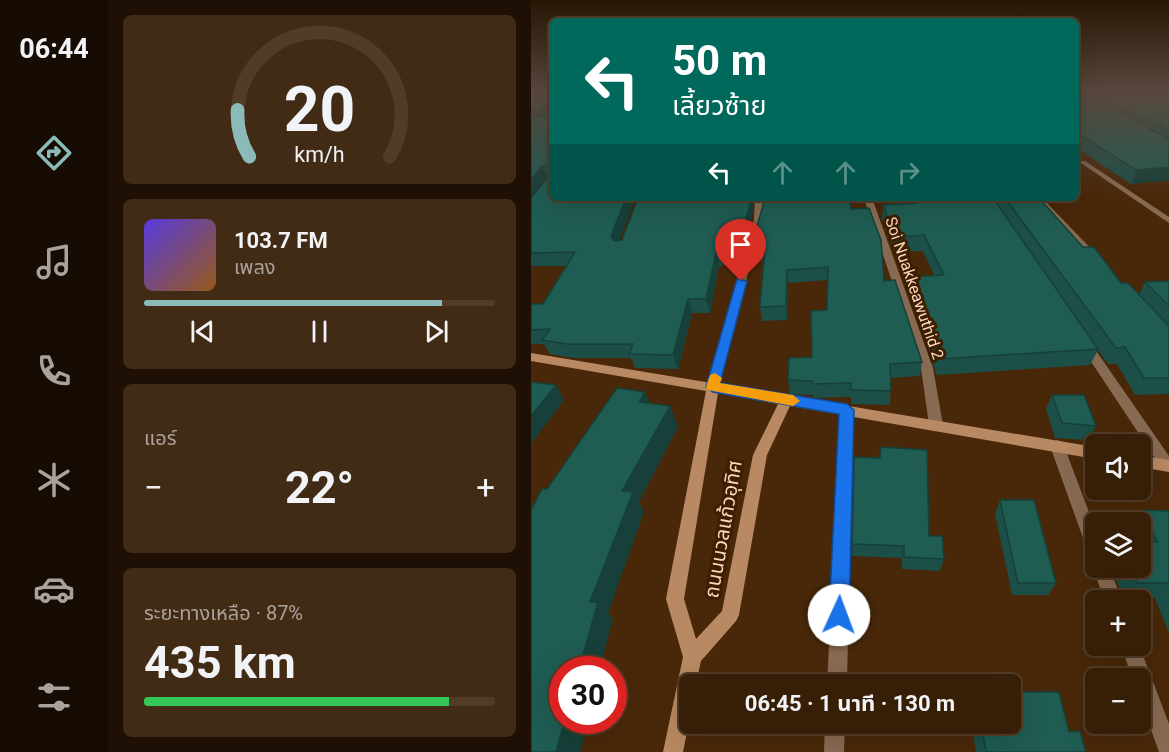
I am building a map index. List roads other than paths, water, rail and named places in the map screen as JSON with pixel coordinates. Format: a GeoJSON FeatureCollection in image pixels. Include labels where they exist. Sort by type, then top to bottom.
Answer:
{"type":"FeatureCollection","features":[{"type":"Feature","properties":{"kind":"street"},"geometry":{"type":"LineString","coordinates":[[1083,162],[1169,221]]}},
{"type":"Feature","properties":{"kind":"street"},"geometry":{"type":"LineString","coordinates":[[713,387],[758,218],[759,201]]}},
{"type":"Feature","properties":{"kind":"street","name":"Soi Nuakkeawuthid 2"},"geometry":{"type":"LineString","coordinates":[[870,201],[927,368],[936,425]]}},
{"type":"Feature","properties":{"kind":"street"},"geometry":{"type":"LineString","coordinates":[[1041,201],[1104,268]]}},
{"type":"Feature","properties":{"kind":"street"},"geometry":{"type":"LineString","coordinates":[[1077,332],[1169,466]]}},
{"type":"Feature","properties":{"kind":"street"},"geometry":{"type":"LineString","coordinates":[[531,357],[1085,451]]}},
{"type":"Feature","properties":{"kind":"street","name":"ถนนนวลแก้วอุทิศ"},"geometry":{"type":"LineString","coordinates":[[673,752],[692,657],[675,599],[713,387]]}},
{"type":"Feature","properties":{"kind":"street","name":"ถนนนวลแก้วอุทิศ"},"geometry":{"type":"LineString","coordinates":[[692,657],[731,615],[759,455],[786,400]]}},
{"type":"Feature","properties":{"kind":"street"},"geometry":{"type":"LineString","coordinates":[[837,674],[847,410]]}},
{"type":"Feature","properties":{"kind":"street"},"geometry":{"type":"LineString","coordinates":[[1057,446],[1085,522]]}},
{"type":"Feature","properties":{"kind":"street"},"geometry":{"type":"LineString","coordinates":[[1151,463],[1169,466]]}},
{"type":"Feature","properties":{"kind":"street"},"geometry":{"type":"LineString","coordinates":[[1134,656],[1169,752]]}},
{"type":"Feature","properties":{"kind":"street"},"geometry":{"type":"LineString","coordinates":[[834,752],[835,734]]}}]}
